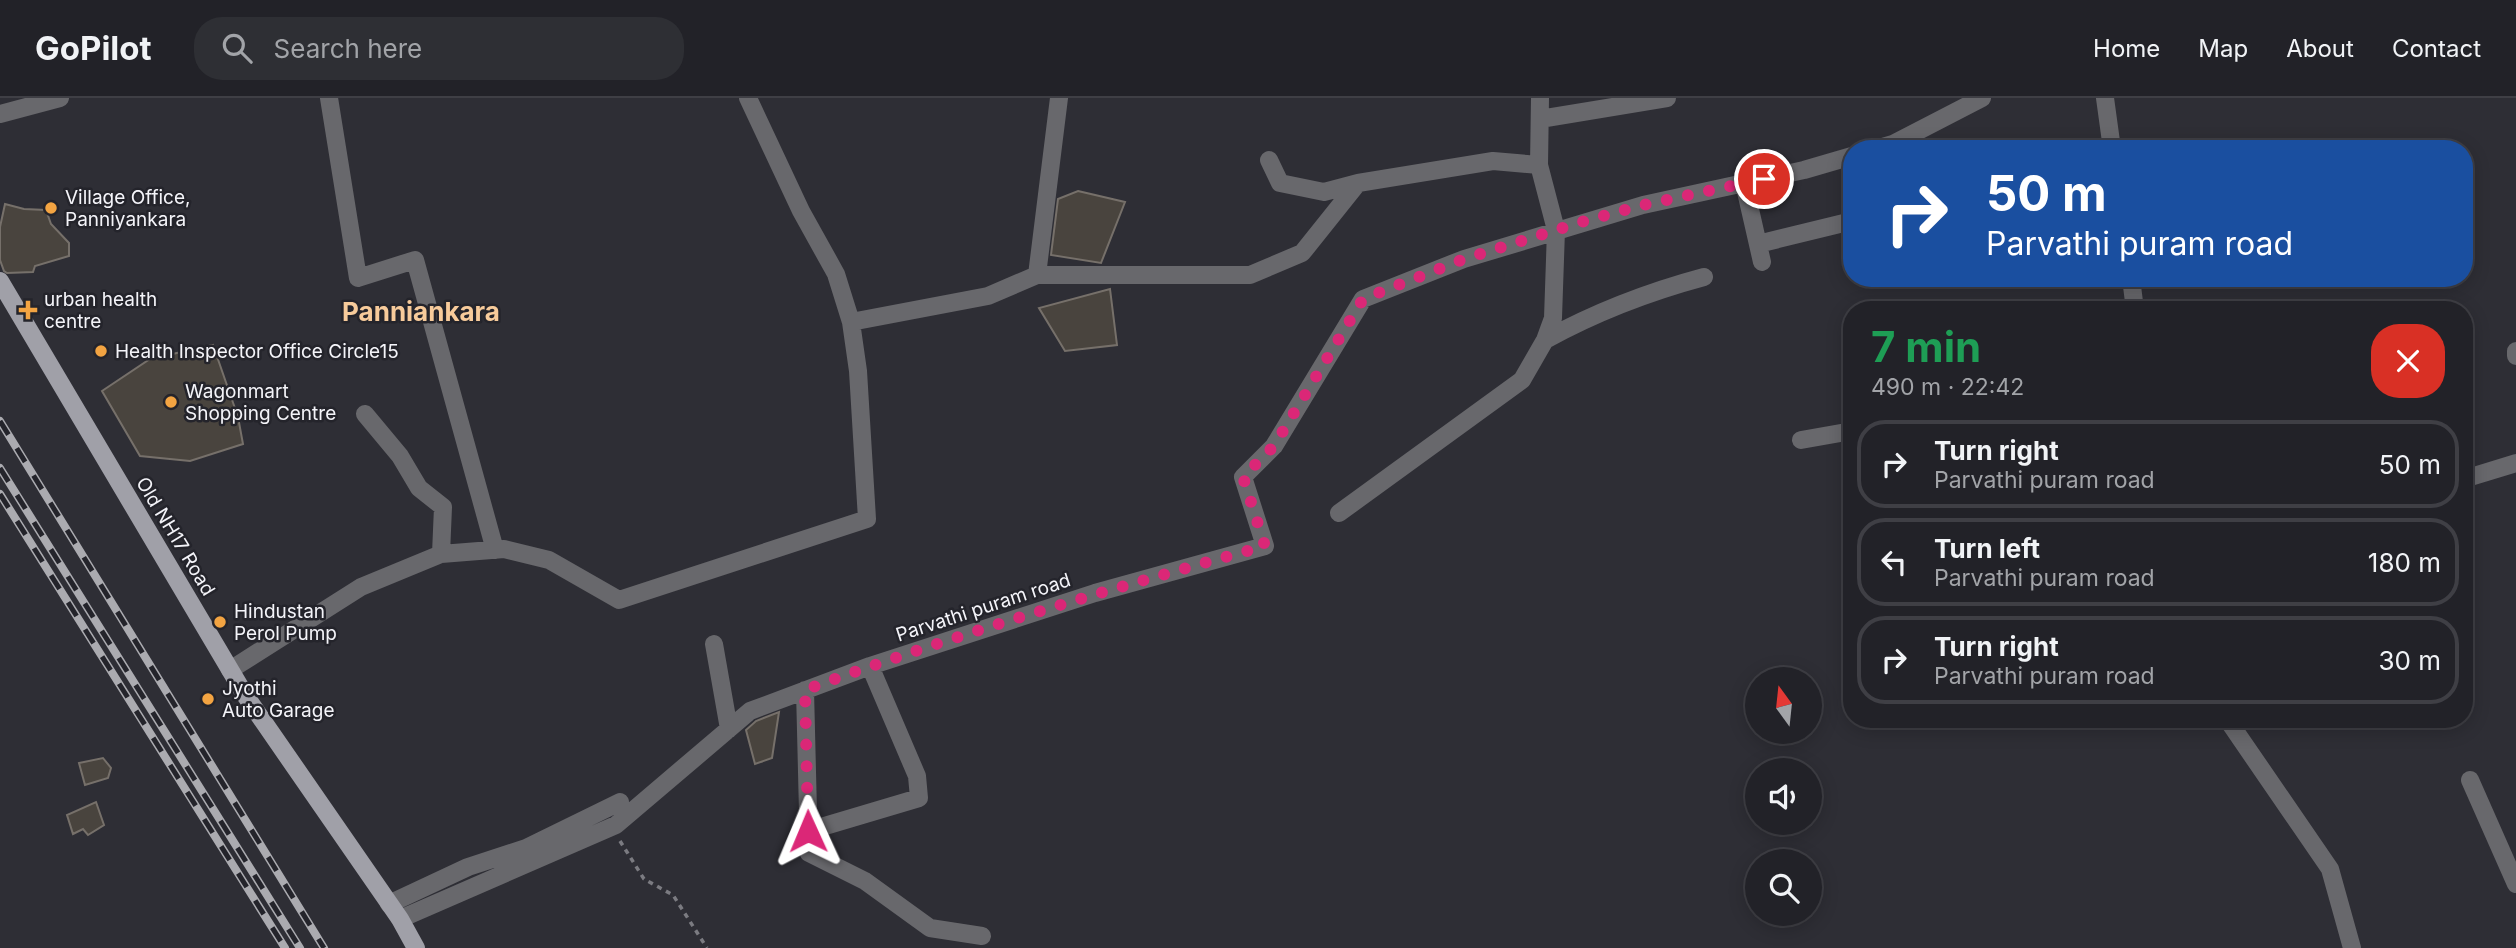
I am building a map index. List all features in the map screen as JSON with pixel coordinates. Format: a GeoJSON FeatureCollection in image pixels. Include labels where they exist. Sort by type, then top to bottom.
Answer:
{"type":"FeatureCollection","features":[{"type":"Feature","properties":{"kind":"main road","name":"Old NH17 Road"},"geometry":{"type":"LineString","coordinates":[[0,281],[230,670],[400,919],[416,948]]}},
{"type":"Feature","properties":{"kind":"street"},"geometry":{"type":"LineString","coordinates":[[0,114],[60,98]]}},
{"type":"Feature","properties":{"kind":"street"},"geometry":{"type":"LineString","coordinates":[[329,98],[358,278],[415,260],[495,550]]}},
{"type":"Feature","properties":{"kind":"street"},"geometry":{"type":"LineString","coordinates":[[230,670],[361,587],[441,554],[504,549],[549,560],[619,600],[867,519],[858,371],[851,322],[836,274],[801,211],[748,98]]}},
{"type":"Feature","properties":{"kind":"street"},"geometry":{"type":"LineString","coordinates":[[1037,275],[1059,98]]}},
{"type":"Feature","properties":{"kind":"street"},"geometry":{"type":"LineString","coordinates":[[1339,513],[1522,380],[1545,340],[1553,318],[1556,230],[1539,165],[1540,98]]}},
{"type":"Feature","properties":{"kind":"street"},"geometry":{"type":"LineString","coordinates":[[1540,119],[1667,98]]}},
{"type":"Feature","properties":{"kind":"street"},"geometry":{"type":"LineString","coordinates":[[1901,140],[1982,98]]}},
{"type":"Feature","properties":{"kind":"street"},"geometry":{"type":"LineString","coordinates":[[2105,98],[2111,140]]}},
{"type":"Feature","properties":{"kind":"street","name":"Parvathi puram road"},"geometry":{"type":"LineString","coordinates":[[400,919],[616,825],[750,711],[870,666],[1095,593],[1265,546],[1243,477],[1274,446],[1363,299],[1464,259],[1556,230],[1643,205],[1804,170],[1843,159]]}},
{"type":"Feature","properties":{"kind":"street"},"geometry":{"type":"LineString","coordinates":[[1269,160],[1280,183],[1324,192],[1358,183],[1493,161],[1539,165]]}},
{"type":"Feature","properties":{"kind":"street"},"geometry":{"type":"LineString","coordinates":[[851,322],[988,296],[1037,275],[1250,275],[1303,253],[1358,183]]}},
{"type":"Feature","properties":{"kind":"street"},"geometry":{"type":"LineString","coordinates":[[1744,183],[1760,253],[1843,224]]}},
{"type":"Feature","properties":{"kind":"street"},"geometry":{"type":"LineString","coordinates":[[1545,340],[1580,321],[1656,290],[1704,278]]}},
{"type":"Feature","properties":{"kind":"street"},"geometry":{"type":"LineString","coordinates":[[365,414],[400,456],[419,488],[443,507],[441,554]]}},
{"type":"Feature","properties":{"kind":"street"},"geometry":{"type":"LineString","coordinates":[[1801,440],[1843,433]]}},
{"type":"Feature","properties":{"kind":"street"},"geometry":{"type":"LineString","coordinates":[[2473,476],[2516,463]]}},
{"type":"Feature","properties":{"kind":"street"},"geometry":{"type":"LineString","coordinates":[[714,644],[729,729]]}},
{"type":"Feature","properties":{"kind":"street"},"geometry":{"type":"LineString","coordinates":[[808,831],[919,798],[916,776],[870,666]]}},
{"type":"Feature","properties":{"kind":"street"},"geometry":{"type":"LineString","coordinates":[[805,690],[809,853],[865,881],[930,928],[982,936]]}},
{"type":"Feature","properties":{"kind":"street"},"geometry":{"type":"LineString","coordinates":[[2233,728],[2330,869],[2352,948]]}},
{"type":"Feature","properties":{"kind":"street"},"geometry":{"type":"LineString","coordinates":[[2470,780],[2516,884]]}},
{"type":"Feature","properties":{"kind":"street"},"geometry":{"type":"LineString","coordinates":[[389,904],[468,867],[526,848],[620,802]]}},
{"type":"Feature","properties":{"kind":"path"},"geometry":{"type":"LineString","coordinates":[[616,834],[644,879],[673,895],[707,948]]}},
{"type":"Feature","properties":{"kind":"building"},"geometry":{"type":"Polygon","coordinates":[[[1078,191],[1125,202],[1101,263],[1051,255],[1058,199],[1078,191]]]}},
{"type":"Feature","properties":{"kind":"building"},"geometry":{"type":"Polygon","coordinates":[[[5,204],[24,209],[46,210],[51,224],[69,243],[69,256],[35,266],[33,272],[4,271],[0,260],[0,227],[5,204]]]}},
{"type":"Feature","properties":{"kind":"building"},"geometry":{"type":"Polygon","coordinates":[[[1110,289],[1117,345],[1065,351],[1039,308],[1110,289]]]}},
{"type":"Feature","properties":{"kind":"building"},"geometry":{"type":"Polygon","coordinates":[[[213,345],[238,417],[243,444],[190,461],[140,456],[102,391],[150,359],[213,345]]]}},
{"type":"Feature","properties":{"kind":"building"},"geometry":{"type":"Polygon","coordinates":[[[779,712],[772,758],[755,764],[746,730],[756,721],[779,712]]]}},
{"type":"Feature","properties":{"kind":"building"},"geometry":{"type":"Polygon","coordinates":[[[103,758],[111,768],[108,778],[85,785],[79,763],[103,758]]]}},
{"type":"Feature","properties":{"kind":"building"},"geometry":{"type":"Polygon","coordinates":[[[96,802],[104,825],[88,835],[83,829],[73,834],[67,815],[96,802]]]}},
{"type":"Feature","properties":{"kind":"railway"},"geometry":{"type":"LineString","coordinates":[[0,421],[324,948]]}},
{"type":"Feature","properties":{"kind":"railway"},"geometry":{"type":"LineString","coordinates":[[0,468],[300,948]]}},
{"type":"Feature","properties":{"kind":"railway"},"geometry":{"type":"LineString","coordinates":[[0,494],[285,948]]}},
{"type":"Feature","properties":{"kind":"place","name":"Village Office, Panniyankara"},"geometry":{"type":"Point","coordinates":[51,208]}},
{"type":"Feature","properties":{"kind":"place","name":"urban health centre"},"geometry":{"type":"Point","coordinates":[28,310]}},
{"type":"Feature","properties":{"kind":"place","name":"Health Inspector Office Circle15"},"geometry":{"type":"Point","coordinates":[101,351]}},
{"type":"Feature","properties":{"kind":"place","name":"Wagonmart Shopping Centre"},"geometry":{"type":"Point","coordinates":[171,402]}},
{"type":"Feature","properties":{"kind":"place","name":"Hindustan Perol Pump"},"geometry":{"type":"Point","coordinates":[220,622]}},
{"type":"Feature","properties":{"kind":"place","name":"Jyothi Auto Garage"},"geometry":{"type":"Point","coordinates":[208,699]}},
{"type":"Feature","properties":{"kind":"district","name":"Panniankara"},"geometry":{"type":"Point","coordinates":[421,312]}},
{"type":"Feature","properties":{"kind":"route"},"geometry":{"type":"LineString","coordinates":[[808,831],[805,690],[870,666],[1095,593],[1265,546],[1243,477],[1274,446],[1363,299],[1464,259],[1578,223],[1643,205],[1764,179]]}}]}
